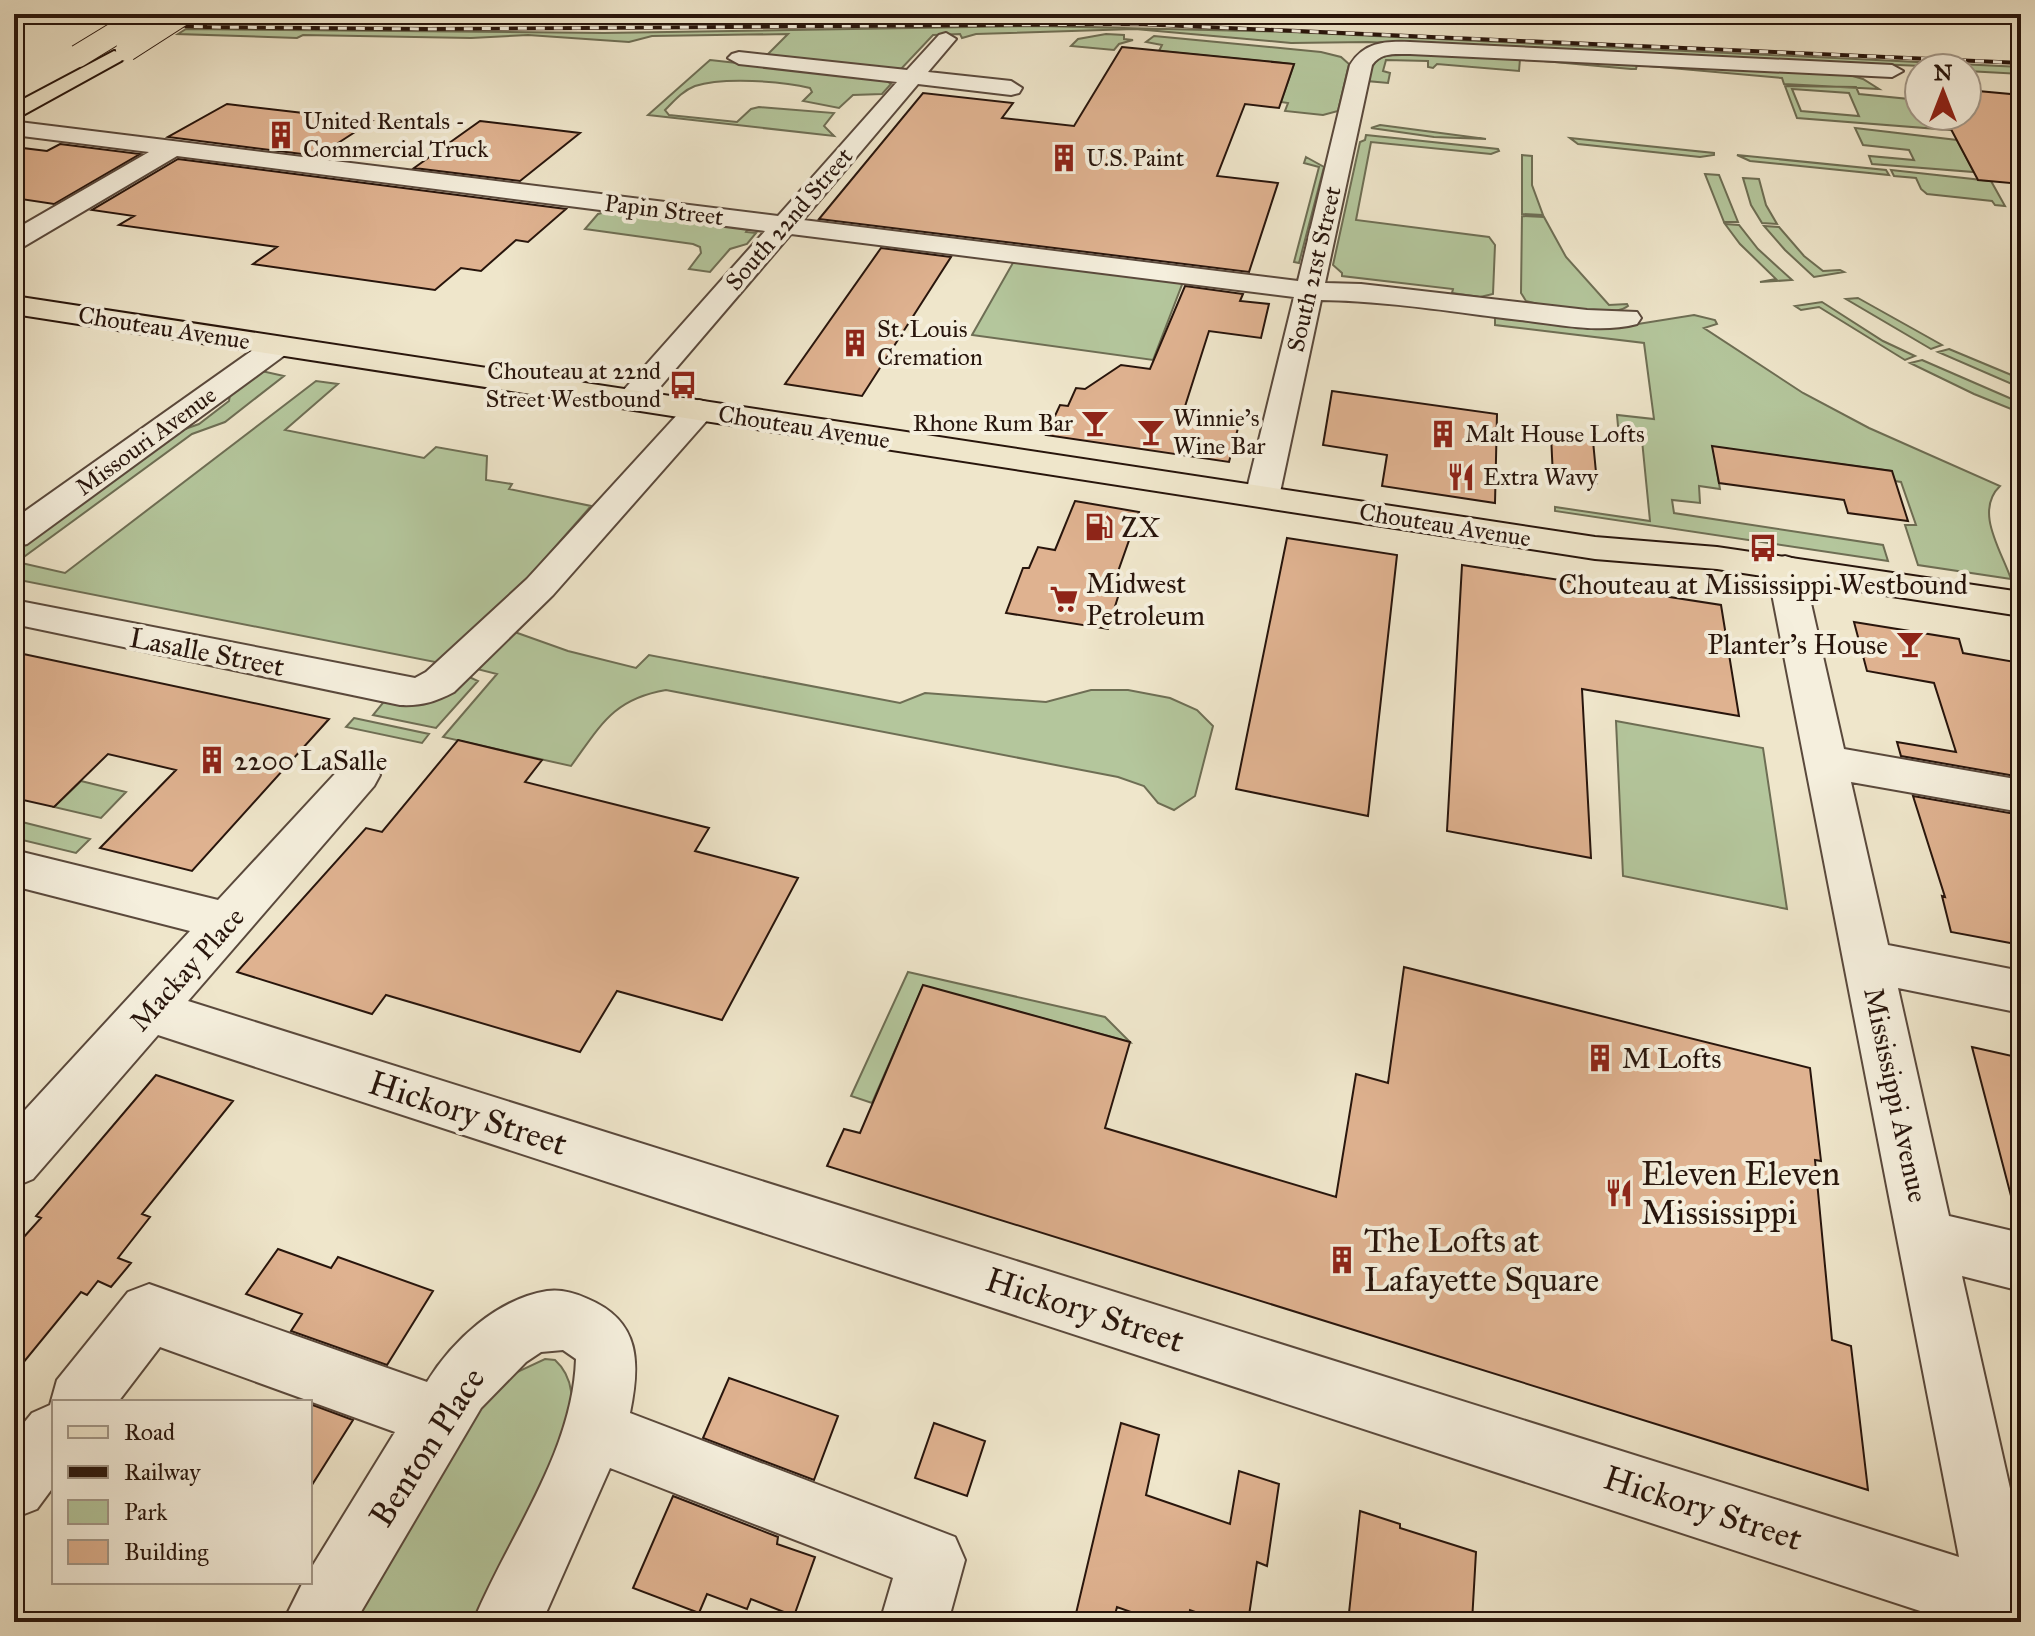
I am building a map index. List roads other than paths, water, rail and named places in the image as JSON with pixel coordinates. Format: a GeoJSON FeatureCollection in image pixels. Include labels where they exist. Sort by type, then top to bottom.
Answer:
{"type":"FeatureCollection","features":[{"type":"Feature","properties":{"kind":"main road"},"geometry":{"type":"LineString","coordinates":[[14,93],[147,14]]}},
{"type":"Feature","properties":{"kind":"main road"},"geometry":{"type":"LineString","coordinates":[[16,121],[183,14]]}},
{"type":"Feature","properties":{"kind":"main road","name":"Chouteau Avenue"},"geometry":{"type":"LineString","coordinates":[[14,305],[1595,548],[1685,571],[1787,578],[2021,604]]}},
{"type":"Feature","properties":{"kind":"main road","name":"Chouteau Avenue"},"geometry":{"type":"LineString","coordinates":[[1787,578],[2021,624]]}},
{"type":"Feature","properties":{"kind":"street","name":"South 22nd Street"},"geometry":{"type":"LineString","coordinates":[[632,400],[946,39]]}},
{"type":"Feature","properties":{"kind":"street","name":"South 21st Street"},"geometry":{"type":"LineString","coordinates":[[1262,497],[1365,57],[1378,50],[1410,48],[1892,71]]}},
{"type":"Feature","properties":{"kind":"street"},"geometry":{"type":"LineString","coordinates":[[739,58],[1011,88]]}},
{"type":"Feature","properties":{"kind":"street","name":"Papin Street"},"geometry":{"type":"LineString","coordinates":[[16,121],[174,148],[1309,291],[1361,292],[1587,319],[1627,318]]}},
{"type":"Feature","properties":{"kind":"street"},"geometry":{"type":"LineString","coordinates":[[14,241],[174,148]]}},
{"type":"Feature","properties":{"kind":"street","name":"Missouri Avenue"},"geometry":{"type":"LineString","coordinates":[[14,536],[278,346]]}},
{"type":"Feature","properties":{"kind":"street","name":"Lasalle Street"},"geometry":{"type":"LineString","coordinates":[[14,612],[400,691],[420,692],[440,682],[512,615],[699,410]]}},
{"type":"Feature","properties":{"kind":"street","name":"Mississippi Avenue"},"geometry":{"type":"LineString","coordinates":[[1787,578],[2009,1612]]}},
{"type":"Feature","properties":{"kind":"street"},"geometry":{"type":"LineString","coordinates":[[1826,762],[2021,796]]}},
{"type":"Feature","properties":{"kind":"street","name":"Mackay Place"},"geometry":{"type":"LineString","coordinates":[[14,1161],[359,775]]}},
{"type":"Feature","properties":{"kind":"street"},"geometry":{"type":"LineString","coordinates":[[14,868],[228,922]]}},
{"type":"Feature","properties":{"kind":"street"},"geometry":{"type":"LineString","coordinates":[[1867,961],[2021,992]]}},
{"type":"Feature","properties":{"kind":"street","name":"Hickory Street"},"geometry":{"type":"LineString","coordinates":[[150,1011],[2009,1612]]}},
{"type":"Feature","properties":{"kind":"street"},"geometry":{"type":"LineString","coordinates":[[1927,1239],[2021,1262]]}},
{"type":"Feature","properties":{"kind":"street"},"geometry":{"type":"LineString","coordinates":[[81,1400],[149,1313],[441,1418]]}},
{"type":"Feature","properties":{"kind":"street","name":"Benton Place"},"geometry":{"type":"LineString","coordinates":[[317,1622],[459,1386],[478,1365],[524,1329],[551,1318],[575,1322],[596,1335],[606,1356],[600,1408],[507,1622]]}},
{"type":"Feature","properties":{"kind":"street"},"geometry":{"type":"LineString","coordinates":[[593,1430],[932,1560],[914,1622]]}},
{"type":"Feature","properties":{"kind":"street"},"geometry":{"type":"LineString","coordinates":[[14,1486],[52,1438]]}},
{"type":"Feature","properties":{"kind":"railway"},"geometry":{"type":"LineString","coordinates":[[14,19],[207,27],[428,29],[1138,24],[2021,63]]}},
{"type":"Feature","properties":{"kind":"place","name":"United Rentals - Commercial Truck"},"geometry":{"type":"Point","coordinates":[281,135]}},
{"type":"Feature","properties":{"kind":"place","name":"U.S. Paint"},"geometry":{"type":"Point","coordinates":[1064,158]}},
{"type":"Feature","properties":{"kind":"place","name":"St. Louis Cremation"},"geometry":{"type":"Point","coordinates":[855,343]}},
{"type":"Feature","properties":{"kind":"place","name":"Chouteau at 22nd Street Westbound"},"geometry":{"type":"Point","coordinates":[683,385]}},
{"type":"Feature","properties":{"kind":"place","name":"Rhone Rum Bar"},"geometry":{"type":"Point","coordinates":[1095,423]}},
{"type":"Feature","properties":{"kind":"place","name":"Winnie's Wine Bar"},"geometry":{"type":"Point","coordinates":[1151,432]}},
{"type":"Feature","properties":{"kind":"place","name":"Malt House Lofts"},"geometry":{"type":"Point","coordinates":[1443,434]}},
{"type":"Feature","properties":{"kind":"place","name":"Extra Wavy"},"geometry":{"type":"Point","coordinates":[1461,477]}},
{"type":"Feature","properties":{"kind":"place","name":"ZX"},"geometry":{"type":"Point","coordinates":[1099,527]}},
{"type":"Feature","properties":{"kind":"place","name":"Chouteau at Mississippi Westbound"},"geometry":{"type":"Point","coordinates":[1763,548]}},
{"type":"Feature","properties":{"kind":"place","name":"Midwest Petroleum"},"geometry":{"type":"Point","coordinates":[1064,599]}},
{"type":"Feature","properties":{"kind":"place","name":"Planter's House"},"geometry":{"type":"Point","coordinates":[1910,644]}},
{"type":"Feature","properties":{"kind":"place","name":"2200 LaSalle"},"geometry":{"type":"Point","coordinates":[212,760]}},
{"type":"Feature","properties":{"kind":"place","name":"M Lofts"},"geometry":{"type":"Point","coordinates":[1600,1058]}},
{"type":"Feature","properties":{"kind":"place","name":"Eleven Eleven Mississippi"},"geometry":{"type":"Point","coordinates":[1619,1193]}},
{"type":"Feature","properties":{"kind":"place","name":"The Lofts at Lafayette Square"},"geometry":{"type":"Point","coordinates":[1342,1260]}}]}
